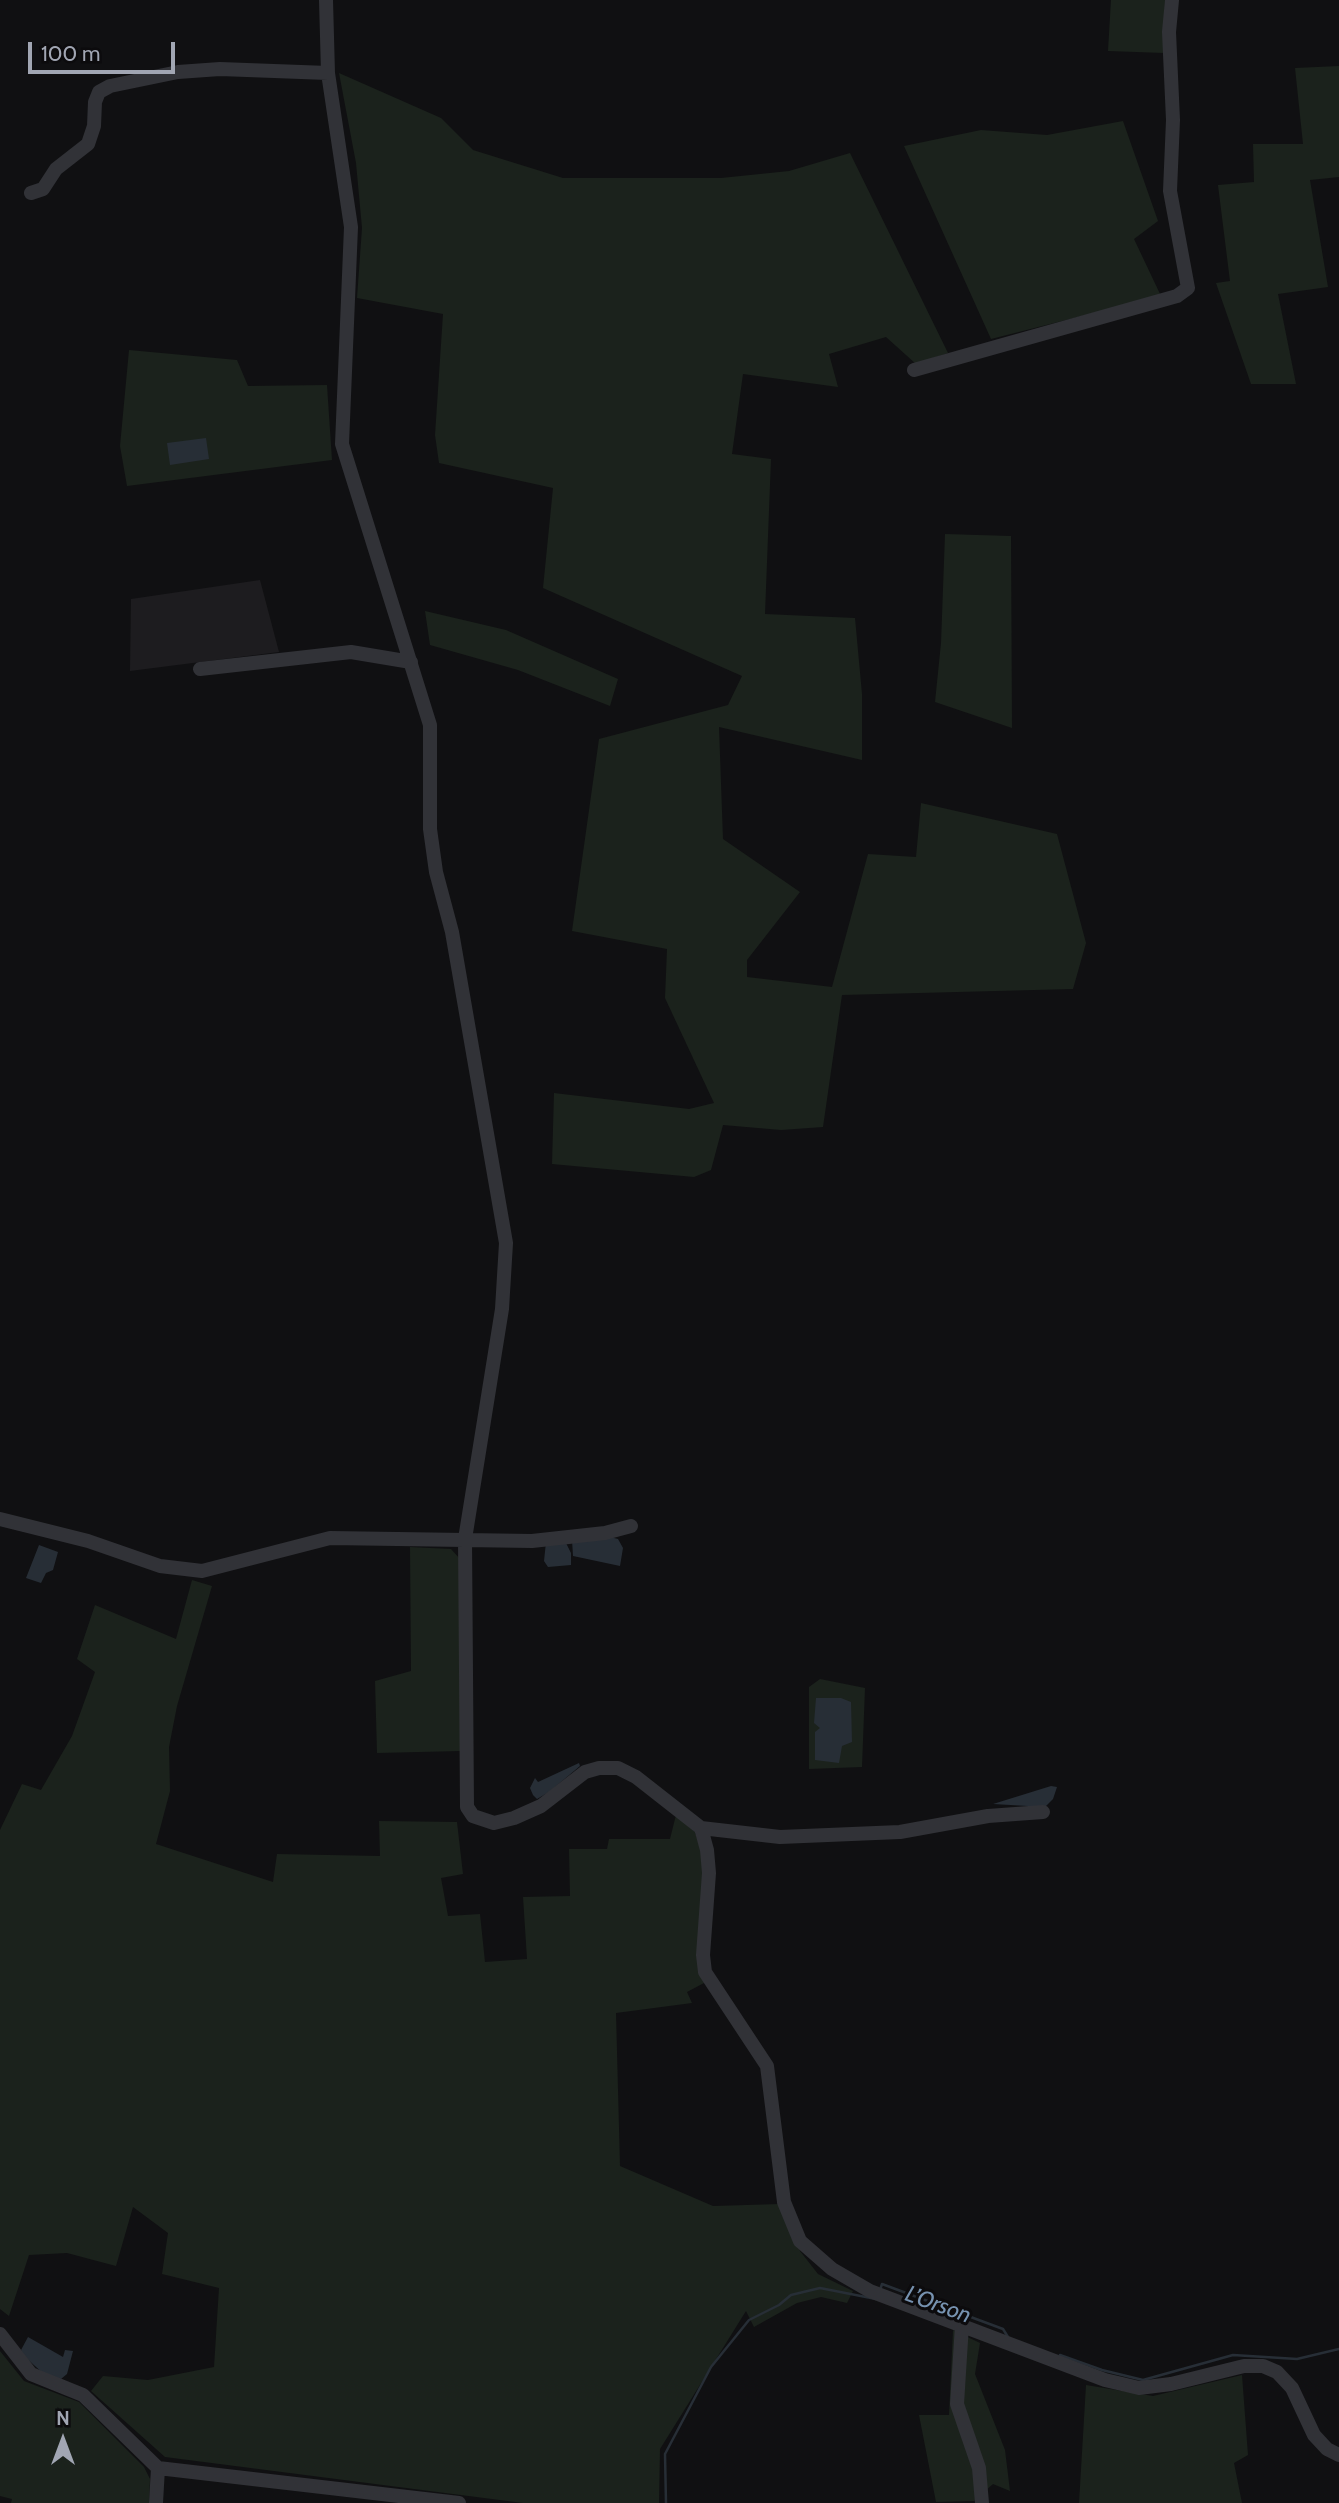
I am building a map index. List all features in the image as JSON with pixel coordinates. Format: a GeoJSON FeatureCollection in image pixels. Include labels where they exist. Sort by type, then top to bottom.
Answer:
{"type":"FeatureCollection","features":[{"type":"Feature","properties":{"kind":"street"},"geometry":{"type":"LineString","coordinates":[[326,0],[328,73],[351,227],[342,444],[430,725],[430,830],[436,872],[452,932],[506,1243],[502,1309],[465,1539],[467,1807],[473,1816],[494,1823],[514,1818],[541,1806],[585,1772],[599,1768],[618,1768],[636,1777],[701,1828],[780,1837],[874,1834],[988,1816],[1043,1812]]}},
{"type":"Feature","properties":{"kind":"street"},"geometry":{"type":"LineString","coordinates":[[914,370],[1177,296],[1188,288],[1189,277],[1176,230],[1170,191],[1173,120],[1169,32],[1172,0]]}},
{"type":"Feature","properties":{"kind":"street"},"geometry":{"type":"LineString","coordinates":[[31,193],[43,189],[56,169],[88,144],[94,126],[95,102],[99,92],[110,86],[178,72],[220,69],[291,74],[328,73]]}},
{"type":"Feature","properties":{"kind":"street"},"geometry":{"type":"LineString","coordinates":[[200,669],[351,652],[411,662]]}},
{"type":"Feature","properties":{"kind":"street"},"geometry":{"type":"LineString","coordinates":[[0,1519],[88,1541],[160,1566],[202,1571],[330,1538],[532,1541],[605,1533],[631,1526]]}},
{"type":"Feature","properties":{"kind":"street"},"geometry":{"type":"LineString","coordinates":[[701,1828],[709,1873],[703,1955],[705,1972],[713,1989],[754,2043],[767,2066],[784,2202],[800,2241],[832,2269],[877,2294],[962,2325],[1035,2356],[1139,2388],[1171,2384],[1244,2366],[1263,2366],[1285,2378],[1314,2435],[1327,2449],[1339,2455]]}},
{"type":"Feature","properties":{"kind":"street"},"geometry":{"type":"LineString","coordinates":[[962,2325],[957,2404],[979,2468],[982,2503]]}},
{"type":"Feature","properties":{"kind":"street"},"geometry":{"type":"LineString","coordinates":[[0,2334],[31,2374],[83,2396],[158,2468],[458,2503]]}},
{"type":"Feature","properties":{"kind":"street"},"geometry":{"type":"LineString","coordinates":[[156,2503],[158,2468]]}},
{"type":"Feature","properties":{"kind":"shaded area"},"geometry":{"type":"Polygon","coordinates":[[[1111,0],[1165,0],[1164,53],[1108,51],[1111,0]]]}},
{"type":"Feature","properties":{"kind":"shaded area"},"geometry":{"type":"Polygon","coordinates":[[[1339,66],[1339,177],[1310,180],[1328,287],[1278,294],[1296,384],[1251,384],[1216,283],[1230,281],[1218,185],[1254,182],[1253,144],[1303,144],[1295,68],[1339,66]]]}},
{"type":"Feature","properties":{"kind":"shaded area"},"geometry":{"type":"Polygon","coordinates":[[[339,73],[441,118],[473,150],[563,178],[721,178],[789,171],[850,153],[948,353],[916,364],[886,337],[829,354],[838,387],[743,374],[732,454],[771,459],[765,614],[855,618],[862,694],[862,760],[719,727],[723,839],[800,892],[747,960],[747,977],[832,987],[868,854],[916,857],[921,803],[1057,834],[1086,943],[1073,989],[842,995],[823,1127],[781,1130],[723,1125],[711,1170],[694,1177],[552,1164],[554,1093],[689,1109],[714,1103],[665,998],[667,949],[572,931],[599,739],[728,705],[742,676],[543,588],[553,488],[439,463],[435,435],[443,314],[357,298],[362,228],[356,163],[339,73]]]}},
{"type":"Feature","properties":{"kind":"shaded area"},"geometry":{"type":"Polygon","coordinates":[[[1123,121],[1158,221],[1134,239],[1161,296],[991,339],[904,146],[981,130],[1047,135],[1123,121]]]}},
{"type":"Feature","properties":{"kind":"shaded area"},"geometry":{"type":"Polygon","coordinates":[[[129,350],[237,360],[248,386],[327,385],[332,460],[127,486],[120,446],[129,350]]]}},
{"type":"Feature","properties":{"kind":"shaded area"},"geometry":{"type":"Polygon","coordinates":[[[206,438],[209,459],[170,465],[167,443],[206,438]]]}},
{"type":"Feature","properties":{"kind":"shaded area"},"geometry":{"type":"Polygon","coordinates":[[[945,534],[1011,536],[1012,728],[935,702],[941,643],[945,534]]]}},
{"type":"Feature","properties":{"kind":"shaded area"},"geometry":{"type":"Polygon","coordinates":[[[260,580],[279,652],[130,671],[131,599],[260,580]]]}},
{"type":"Feature","properties":{"kind":"shaded area"},"geometry":{"type":"Polygon","coordinates":[[[425,611],[506,630],[618,679],[610,706],[518,670],[430,645],[425,611]]]}},
{"type":"Feature","properties":{"kind":"shaded area"},"geometry":{"type":"Polygon","coordinates":[[[610,1537],[618,1539],[623,1548],[620,1566],[573,1556],[572,1540],[610,1537]]]}},
{"type":"Feature","properties":{"kind":"shaded area"},"geometry":{"type":"Polygon","coordinates":[[[565,1541],[571,1553],[571,1565],[548,1567],[544,1561],[546,1542],[565,1541]]]}},
{"type":"Feature","properties":{"kind":"shaded area"},"geometry":{"type":"Polygon","coordinates":[[[39,1545],[58,1552],[53,1570],[46,1573],[41,1583],[26,1578],[39,1545]]]}},
{"type":"Feature","properties":{"kind":"shaded area"},"geometry":{"type":"Polygon","coordinates":[[[410,1547],[451,1549],[460,1559],[461,1751],[377,1753],[375,1681],[411,1671],[410,1547]]]}},
{"type":"Feature","properties":{"kind":"shaded area"},"geometry":{"type":"Polygon","coordinates":[[[192,1580],[212,1586],[177,1706],[169,1747],[170,1791],[156,1844],[273,1882],[277,1854],[380,1856],[379,1821],[457,1822],[463,1874],[441,1878],[448,1916],[480,1914],[485,1962],[527,1959],[523,1897],[570,1896],[569,1849],[607,1849],[609,1839],[670,1839],[676,1815],[695,1832],[705,1863],[704,1983],[687,1992],[692,2003],[616,2013],[620,2166],[713,2206],[780,2204],[800,2251],[818,2274],[853,2291],[847,2303],[821,2297],[797,2303],[754,2327],[746,2311],[660,2449],[659,2503],[523,2503],[165,2457],[91,2391],[103,2376],[148,2380],[214,2367],[219,2288],[162,2274],[168,2233],[133,2207],[116,2266],[67,2253],[29,2255],[9,2316],[0,2309],[0,1830],[22,1784],[41,1790],[72,1736],[95,1672],[77,1659],[95,1605],[176,1639],[192,1580]]]}},
{"type":"Feature","properties":{"kind":"shaded area"},"geometry":{"type":"Polygon","coordinates":[[[820,1679],[865,1688],[862,1767],[809,1769],[809,1687],[820,1679]]]}},
{"type":"Feature","properties":{"kind":"shaded area"},"geometry":{"type":"Polygon","coordinates":[[[816,1698],[841,1698],[851,1702],[852,1742],[842,1746],[839,1763],[815,1760],[815,1732],[820,1728],[814,1723],[816,1698]]]}},
{"type":"Feature","properties":{"kind":"shaded area"},"geometry":{"type":"Polygon","coordinates":[[[579,1763],[580,1766],[549,1792],[537,1799],[533,1795],[530,1788],[535,1778],[538,1782],[579,1763]]]}},
{"type":"Feature","properties":{"kind":"shaded area"},"geometry":{"type":"Polygon","coordinates":[[[1051,1786],[1057,1787],[1053,1799],[1045,1807],[993,1804],[1051,1786]]]}},
{"type":"Feature","properties":{"kind":"shaded area"},"geometry":{"type":"Polygon","coordinates":[[[953,2330],[980,2343],[975,2374],[1005,2450],[1010,2491],[993,2484],[974,2501],[936,2502],[919,2415],[949,2415],[953,2330]]]}},
{"type":"Feature","properties":{"kind":"shaded area"},"geometry":{"type":"Polygon","coordinates":[[[28,2337],[63,2357],[65,2350],[73,2351],[67,2374],[61,2379],[46,2376],[24,2356],[21,2350],[28,2337]]]}},
{"type":"Feature","properties":{"kind":"shaded area"},"geometry":{"type":"Polygon","coordinates":[[[0,2351],[24,2381],[79,2402],[144,2467],[150,2479],[149,2503],[11,2503],[12,2499],[0,2496],[0,2351]]]}},
{"type":"Feature","properties":{"kind":"shaded area"},"geometry":{"type":"Polygon","coordinates":[[[1242,2375],[1248,2455],[1234,2463],[1242,2503],[1079,2503],[1086,2385],[1153,2396],[1242,2375]]]}},
{"type":"Feature","properties":{"kind":"waterway","name":"L’Orson"},"geometry":{"type":"LineString","coordinates":[[880,2290],[882,2284],[1003,2329],[1008,2337]]}},
{"type":"Feature","properties":{"kind":"waterway","name":"L’Orson"},"geometry":{"type":"LineString","coordinates":[[666,2503],[665,2454],[711,2367],[749,2320],[779,2305],[791,2295],[820,2288],[876,2299]]}},
{"type":"Feature","properties":{"kind":"waterway","name":"L’Orson"},"geometry":{"type":"LineString","coordinates":[[1060,2355],[1102,2370],[1143,2380],[1233,2355],[1297,2359],[1339,2349]]}}]}
